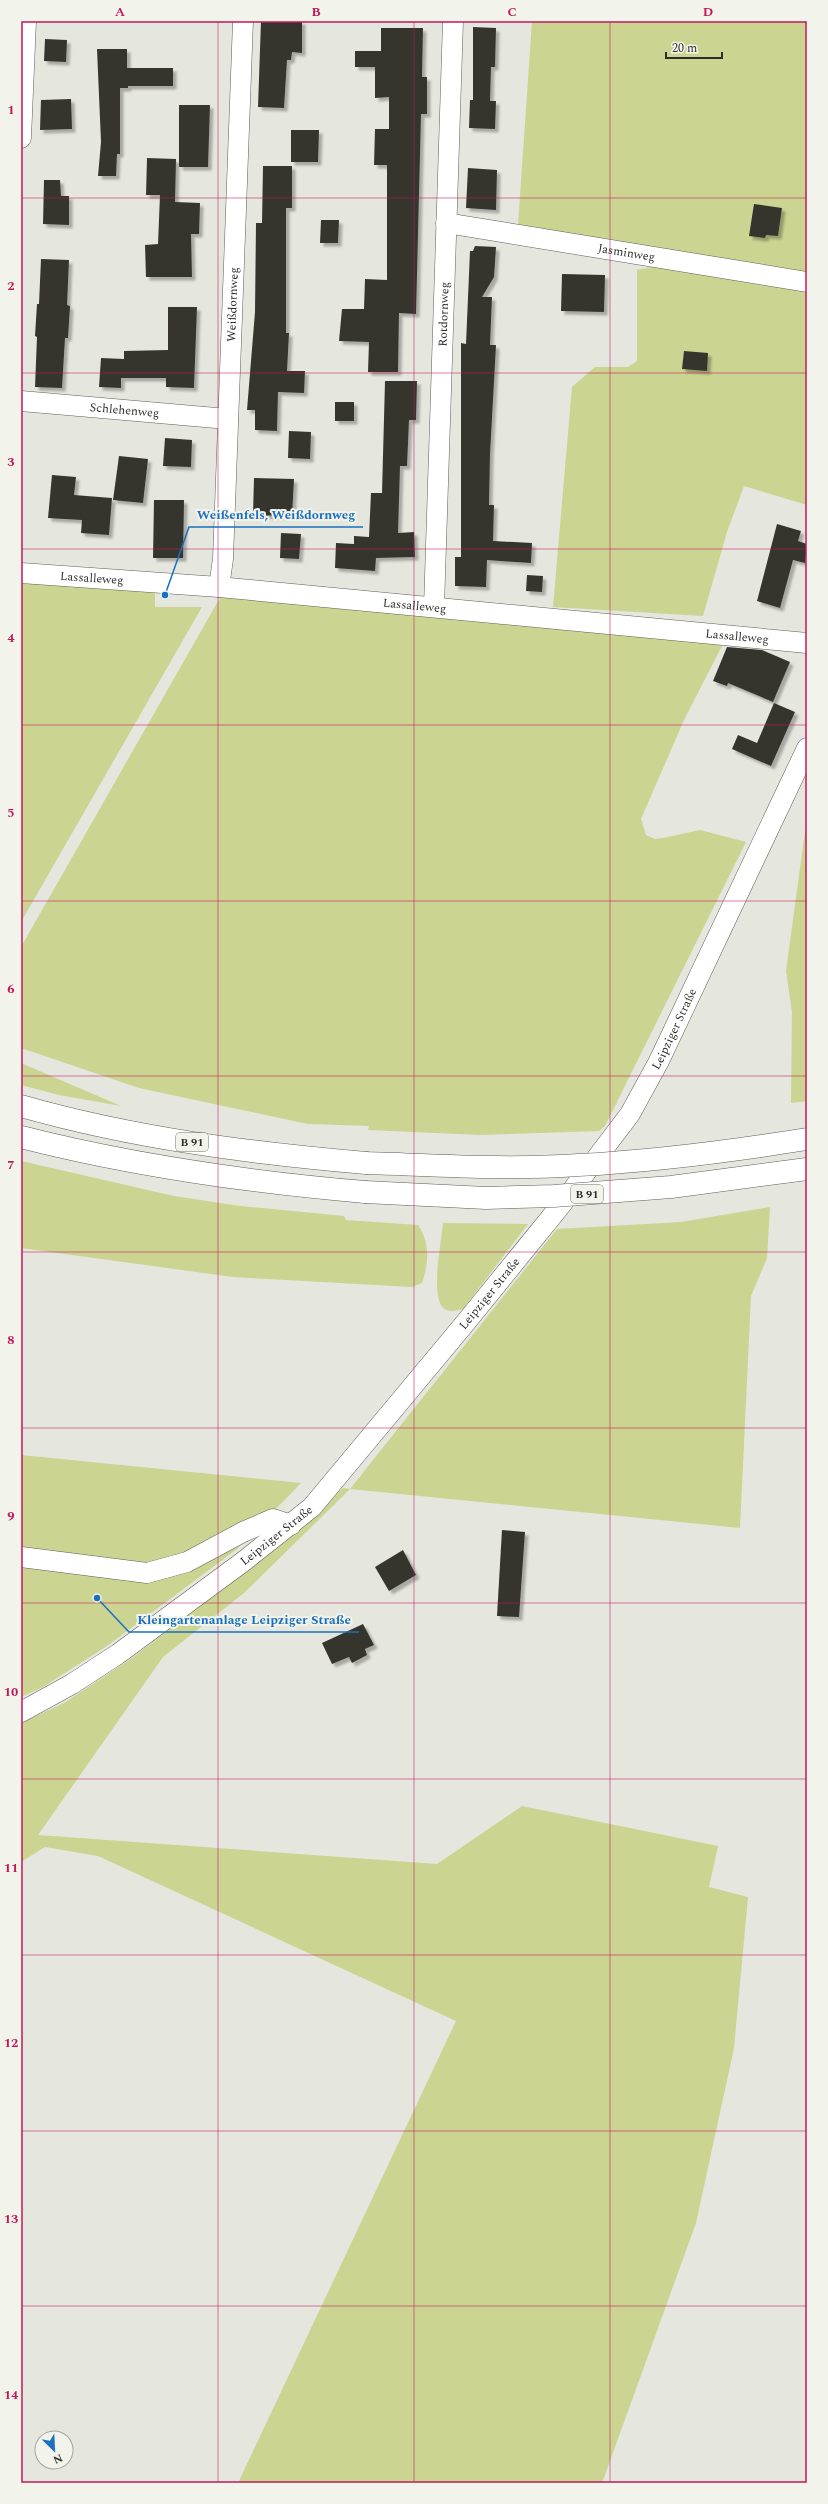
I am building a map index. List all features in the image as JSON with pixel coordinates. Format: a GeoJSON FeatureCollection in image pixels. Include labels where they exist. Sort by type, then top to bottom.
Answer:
{"type":"FeatureCollection","features":[{"type":"Feature","properties":{"kind":"highway","name":"B 91"},"geometry":{"type":"LineString","coordinates":[[21,1106],[168,1138],[296,1157],[366,1163],[489,1167],[577,1165],[726,1151],[807,1139]]}},
{"type":"Feature","properties":{"kind":"highway","name":"B 91"},"geometry":{"type":"LineString","coordinates":[[21,1136],[174,1170],[285,1185],[365,1192],[486,1198],[554,1196],[671,1188],[807,1169]]}},
{"type":"Feature","properties":{"kind":"street"},"geometry":{"type":"LineString","coordinates":[[21,138],[26,21]]}},
{"type":"Feature","properties":{"kind":"street","name":"Weißdornweg"},"geometry":{"type":"LineString","coordinates":[[219,587],[223,559],[243,21]]}},
{"type":"Feature","properties":{"kind":"street","name":"Rotdornweg"},"geometry":{"type":"LineString","coordinates":[[434,607],[453,21]]}},
{"type":"Feature","properties":{"kind":"street","name":"Jasminweg"},"geometry":{"type":"LineString","coordinates":[[446,223],[807,282]]}},
{"type":"Feature","properties":{"kind":"street","name":"Schlehenweg"},"geometry":{"type":"LineString","coordinates":[[21,401],[228,419]]}},
{"type":"Feature","properties":{"kind":"street","name":"Lassalleweg"},"geometry":{"type":"LineString","coordinates":[[21,573],[219,587],[807,643]]}},
{"type":"Feature","properties":{"kind":"street","name":"Leipziger Straße"},"geometry":{"type":"LineString","coordinates":[[21,1712],[72,1684],[118,1654],[291,1525],[322,1497],[354,1459],[561,1205],[630,1114],[659,1061],[807,748]]}},
{"type":"Feature","properties":{"kind":"street"},"geometry":{"type":"LineString","coordinates":[[21,1557],[147,1573],[187,1562],[242,1532],[273,1519],[291,1525]]}},
{"type":"Feature","properties":{"kind":"green space"},"geometry":{"type":"Polygon","coordinates":[[[532,21],[807,21],[807,275],[518,225],[532,21]]]}},
{"type":"Feature","properties":{"kind":"green space"},"geometry":{"type":"Polygon","coordinates":[[[671,263],[807,291],[807,505],[744,486],[727,532],[703,616],[553,607],[572,387],[595,367],[628,367],[637,361],[637,270],[671,263]]]}},
{"type":"Feature","properties":{"kind":"green space"},"geometry":{"type":"Polygon","coordinates":[[[21,583],[155,591],[155,607],[202,607],[21,922],[21,583]]]}},
{"type":"Feature","properties":{"kind":"green space"},"geometry":{"type":"Polygon","coordinates":[[[221,596],[724,642],[684,720],[641,819],[646,835],[655,839],[700,830],[746,842],[605,1126],[599,1131],[481,1135],[368,1130],[369,1126],[308,1124],[139,1088],[21,1048],[21,947],[221,596]]]}},
{"type":"Feature","properties":{"kind":"green space"},"geometry":{"type":"Polygon","coordinates":[[[807,817],[807,1101],[791,1103],[792,1012],[786,971],[807,817]]]}},
{"type":"Feature","properties":{"kind":"green space"},"geometry":{"type":"Polygon","coordinates":[[[21,1063],[121,1106],[59,1095],[21,1085],[21,1063]]]}},
{"type":"Feature","properties":{"kind":"green space"},"geometry":{"type":"Polygon","coordinates":[[[21,1161],[174,1196],[240,1206],[344,1216],[346,1220],[418,1225],[425,1238],[427,1253],[426,1268],[422,1283],[412,1287],[233,1277],[21,1248],[21,1161]]]}},
{"type":"Feature","properties":{"kind":"green space"},"geometry":{"type":"Polygon","coordinates":[[[770,1207],[767,1258],[751,1296],[740,1528],[350,1489],[557,1229],[681,1222],[770,1207]]]}},
{"type":"Feature","properties":{"kind":"green space"},"geometry":{"type":"Polygon","coordinates":[[[443,1223],[528,1224],[463,1309],[450,1311],[445,1309],[441,1305],[438,1297],[437,1277],[443,1223]]]}},
{"type":"Feature","properties":{"kind":"green space"},"geometry":{"type":"Polygon","coordinates":[[[21,1455],[301,1483],[237,1549],[107,1646],[43,1687],[21,1697],[21,1455]]]}},
{"type":"Feature","properties":{"kind":"green space"},"geometry":{"type":"Polygon","coordinates":[[[343,1488],[350,1489],[244,1593],[163,1657],[38,1835],[437,1864],[522,1806],[718,1846],[709,1887],[748,1897],[734,2048],[696,2223],[602,2483],[238,2483],[456,2021],[98,1856],[45,1847],[21,1862],[21,1723],[64,1703],[132,1658],[300,1529],[343,1488]]]}},
{"type":"Feature","properties":{"kind":"building"},"geometry":{"type":"Polygon","coordinates":[[[261,21],[302,21],[302,53],[292,52],[291,60],[287,60],[284,108],[258,107],[261,21]]]}},
{"type":"Feature","properties":{"kind":"building"},"geometry":{"type":"Polygon","coordinates":[[[473,27],[496,28],[495,67],[491,67],[490,101],[496,101],[495,129],[469,128],[470,100],[473,100],[473,27]]]}},
{"type":"Feature","properties":{"kind":"building"},"geometry":{"type":"Polygon","coordinates":[[[381,28],[423,28],[422,77],[427,77],[427,114],[421,114],[416,314],[399,313],[398,372],[368,372],[369,342],[339,341],[342,309],[364,309],[365,279],[387,280],[387,165],[374,165],[375,129],[389,129],[389,97],[375,98],[375,67],[355,67],[355,51],[381,51],[381,28]]]}},
{"type":"Feature","properties":{"kind":"building"},"geometry":{"type":"Polygon","coordinates":[[[45,39],[67,40],[66,62],[44,61],[45,39]]]}},
{"type":"Feature","properties":{"kind":"building"},"geometry":{"type":"Polygon","coordinates":[[[97,49],[127,49],[127,68],[173,68],[173,86],[128,86],[128,88],[120,88],[120,154],[117,154],[116,176],[98,176],[101,142],[97,49]]]}},
{"type":"Feature","properties":{"kind":"building"},"geometry":{"type":"Polygon","coordinates":[[[71,99],[72,129],[40,130],[41,100],[71,99]]]}},
{"type":"Feature","properties":{"kind":"building"},"geometry":{"type":"Polygon","coordinates":[[[179,105],[210,105],[208,167],[179,167],[179,105]]]}},
{"type":"Feature","properties":{"kind":"building"},"geometry":{"type":"Polygon","coordinates":[[[291,130],[319,130],[318,162],[291,162],[291,130]]]}},
{"type":"Feature","properties":{"kind":"building"},"geometry":{"type":"Polygon","coordinates":[[[147,158],[176,159],[175,202],[200,203],[199,234],[191,234],[192,277],[146,277],[145,245],[158,244],[160,195],[146,195],[147,158]]]}},
{"type":"Feature","properties":{"kind":"building"},"geometry":{"type":"Polygon","coordinates":[[[263,166],[292,166],[292,208],[286,208],[286,333],[289,333],[287,371],[305,371],[304,393],[278,392],[277,431],[255,430],[255,410],[247,410],[255,312],[256,223],[262,223],[263,166]]]}},
{"type":"Feature","properties":{"kind":"building"},"geometry":{"type":"Polygon","coordinates":[[[468,168],[497,170],[496,210],[466,208],[468,168]]]}},
{"type":"Feature","properties":{"kind":"building"},"geometry":{"type":"Polygon","coordinates":[[[44,180],[60,180],[61,196],[69,196],[69,225],[43,224],[44,180]]]}},
{"type":"Feature","properties":{"kind":"building"},"geometry":{"type":"Polygon","coordinates":[[[754,204],[782,208],[778,236],[766,235],[765,238],[749,236],[754,204]]]}},
{"type":"Feature","properties":{"kind":"building"},"geometry":{"type":"Polygon","coordinates":[[[321,220],[339,220],[338,243],[320,243],[321,220]]]}},
{"type":"Feature","properties":{"kind":"building"},"geometry":{"type":"Polygon","coordinates":[[[475,246],[496,247],[494,277],[482,297],[492,297],[490,345],[496,345],[490,454],[489,505],[494,505],[493,541],[532,543],[531,563],[487,560],[486,587],[455,586],[455,557],[461,557],[461,343],[466,344],[470,251],[473,251],[475,246]]]}},
{"type":"Feature","properties":{"kind":"building"},"geometry":{"type":"Polygon","coordinates":[[[41,259],[69,260],[67,305],[70,306],[68,338],[65,338],[62,388],[35,387],[37,337],[35,336],[37,304],[39,304],[41,259]]]}},
{"type":"Feature","properties":{"kind":"building"},"geometry":{"type":"Polygon","coordinates":[[[562,274],[605,275],[604,312],[561,311],[562,274]]]}},
{"type":"Feature","properties":{"kind":"building"},"geometry":{"type":"Polygon","coordinates":[[[168,307],[197,307],[194,388],[166,387],[166,378],[121,378],[121,388],[99,387],[101,358],[124,359],[124,351],[168,350],[168,307]]]}},
{"type":"Feature","properties":{"kind":"building"},"geometry":{"type":"Polygon","coordinates":[[[684,351],[708,353],[707,371],[682,369],[684,351]]]}},
{"type":"Feature","properties":{"kind":"building"},"geometry":{"type":"Polygon","coordinates":[[[385,381],[417,381],[416,420],[409,420],[407,466],[400,466],[398,533],[414,532],[415,557],[376,558],[375,571],[335,568],[336,543],[354,544],[354,536],[369,537],[371,493],[382,493],[385,381]]]}},
{"type":"Feature","properties":{"kind":"building"},"geometry":{"type":"Polygon","coordinates":[[[335,402],[354,402],[354,421],[335,421],[335,402]]]}},
{"type":"Feature","properties":{"kind":"building"},"geometry":{"type":"Polygon","coordinates":[[[289,431],[311,432],[310,459],[288,458],[289,431]]]}},
{"type":"Feature","properties":{"kind":"building"},"geometry":{"type":"Polygon","coordinates":[[[165,438],[192,440],[191,467],[163,466],[165,438]]]}},
{"type":"Feature","properties":{"kind":"building"},"geometry":{"type":"Polygon","coordinates":[[[119,456],[148,459],[143,503],[113,500],[119,456]]]}},
{"type":"Feature","properties":{"kind":"building"},"geometry":{"type":"Polygon","coordinates":[[[52,475],[76,477],[74,495],[112,498],[109,535],[81,533],[82,520],[48,518],[52,475]]]}},
{"type":"Feature","properties":{"kind":"building"},"geometry":{"type":"Polygon","coordinates":[[[254,478],[294,479],[292,516],[253,515],[254,478]]]}},
{"type":"Feature","properties":{"kind":"building"},"geometry":{"type":"Polygon","coordinates":[[[154,500],[184,500],[183,558],[153,558],[154,500]]]}},
{"type":"Feature","properties":{"kind":"building"},"geometry":{"type":"Polygon","coordinates":[[[777,524],[801,531],[798,541],[807,544],[805,563],[793,560],[780,608],[757,601],[777,524]]]}},
{"type":"Feature","properties":{"kind":"building"},"geometry":{"type":"Polygon","coordinates":[[[281,533],[301,534],[299,559],[280,558],[281,533]]]}},
{"type":"Feature","properties":{"kind":"building"},"geometry":{"type":"Polygon","coordinates":[[[527,575],[543,576],[542,592],[526,591],[527,575]]]}},
{"type":"Feature","properties":{"kind":"building"},"geometry":{"type":"Polygon","coordinates":[[[727,647],[762,650],[790,662],[773,702],[728,683],[727,686],[713,681],[727,647]]]}},
{"type":"Feature","properties":{"kind":"building"},"geometry":{"type":"Polygon","coordinates":[[[774,703],[795,712],[771,766],[732,749],[738,735],[757,743],[774,703]]]}},
{"type":"Feature","properties":{"kind":"building"},"geometry":{"type":"Polygon","coordinates":[[[502,1530],[525,1532],[519,1617],[497,1616],[502,1530]]]}},
{"type":"Feature","properties":{"kind":"building"},"geometry":{"type":"Polygon","coordinates":[[[403,1550],[416,1575],[389,1591],[375,1567],[403,1550]]]}},
{"type":"Feature","properties":{"kind":"building"},"geometry":{"type":"Polygon","coordinates":[[[363,1624],[374,1645],[365,1649],[367,1655],[352,1663],[349,1657],[332,1664],[322,1643],[363,1624]]]}},
{"type":"Feature","properties":{"kind":"place","name":"Weißenfels, Weißdornweg"},"geometry":{"type":"Point","coordinates":[165,595]}},
{"type":"Feature","properties":{"kind":"place","name":"Kleingartenanlage Leipziger Straße"},"geometry":{"type":"Point","coordinates":[97,1598]}}]}
